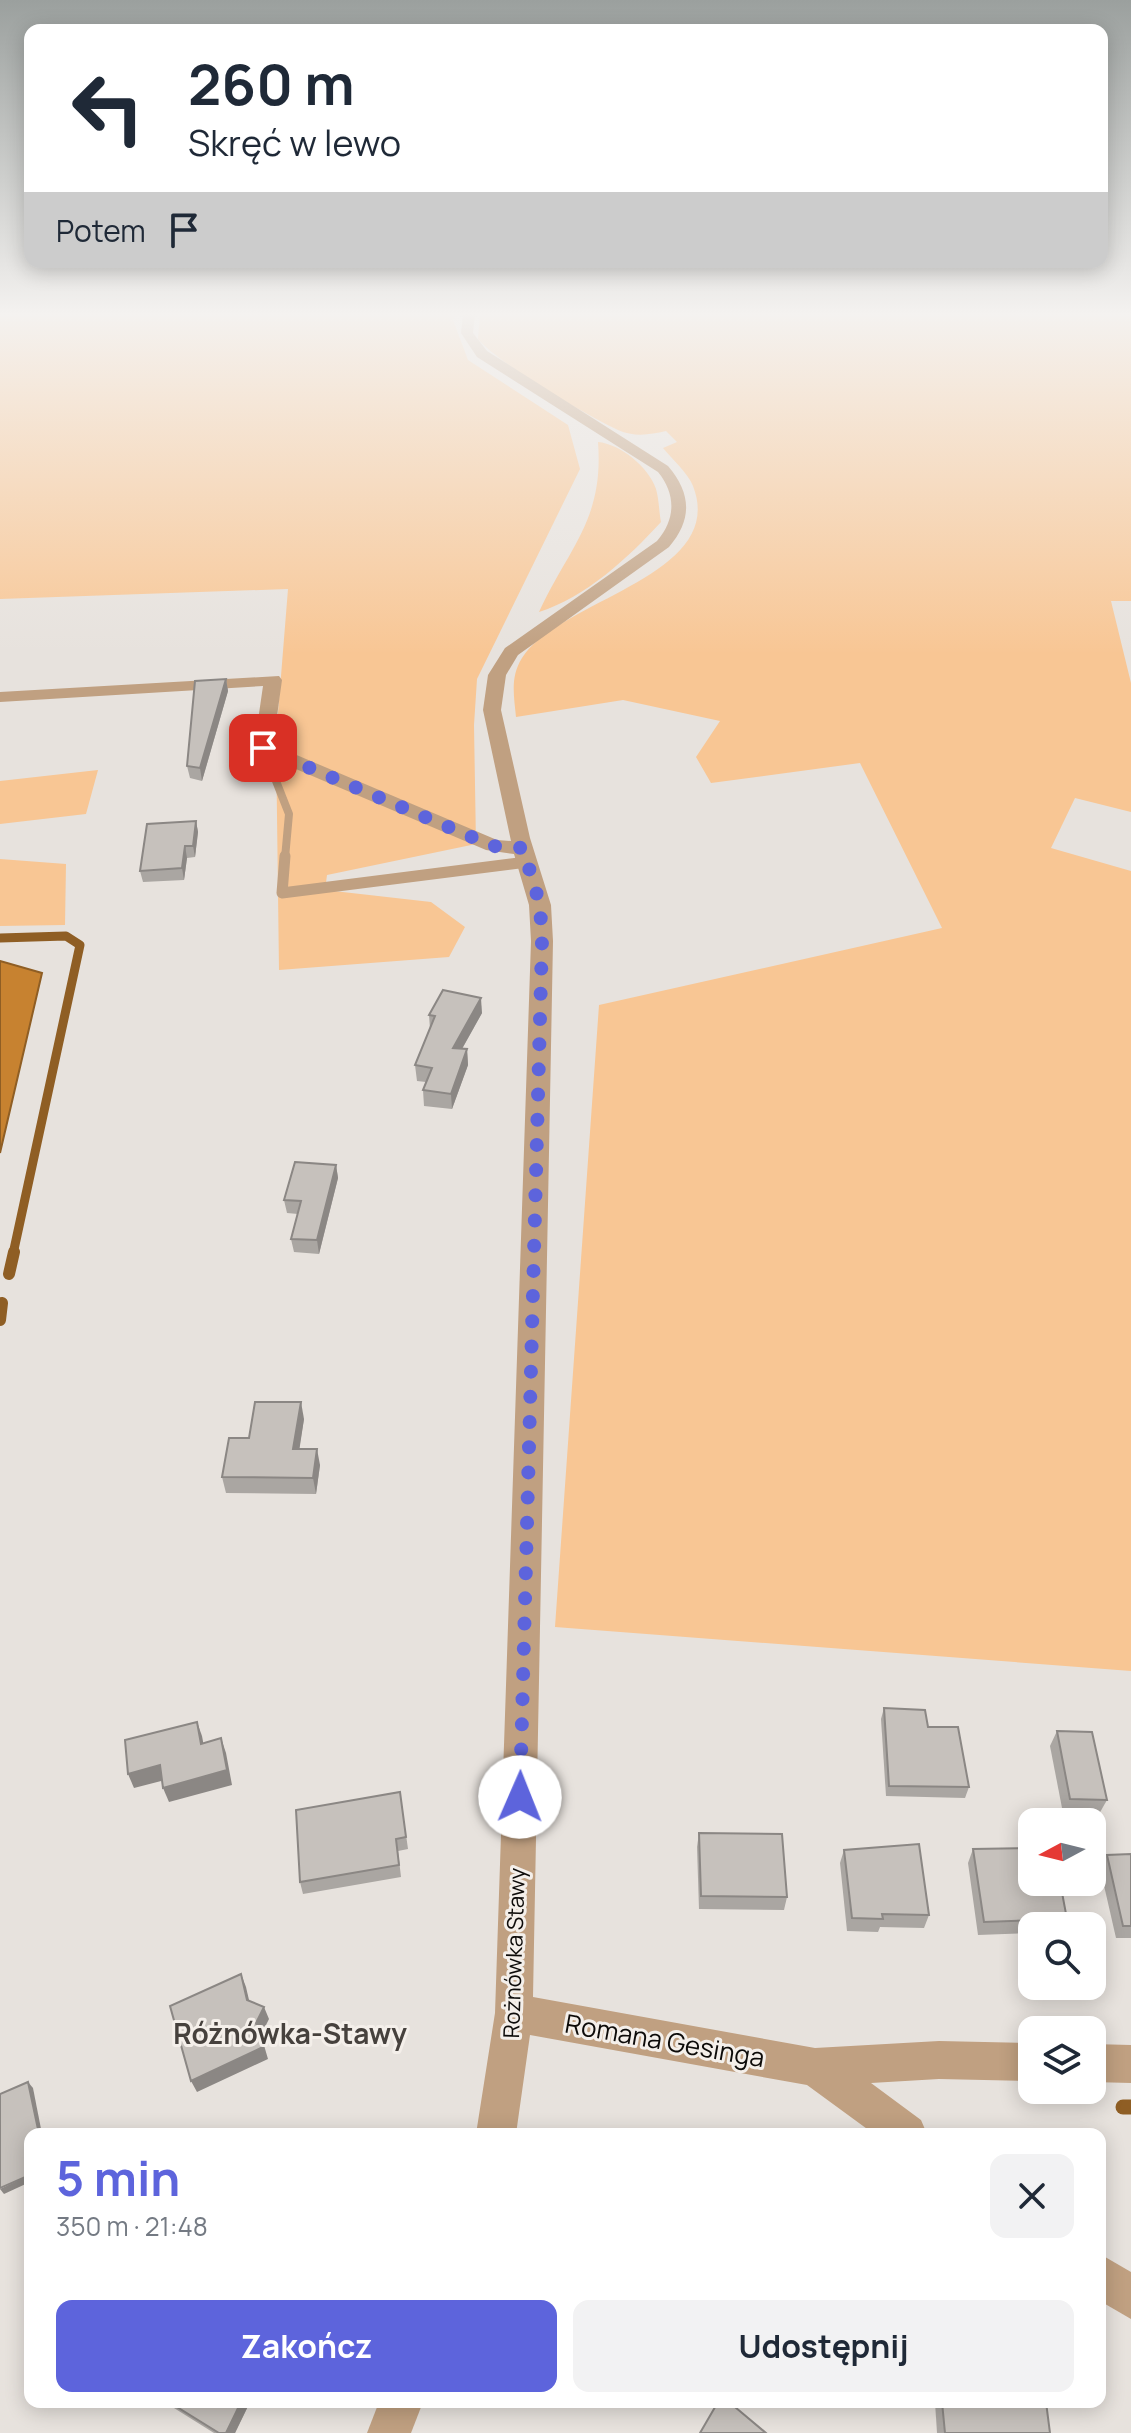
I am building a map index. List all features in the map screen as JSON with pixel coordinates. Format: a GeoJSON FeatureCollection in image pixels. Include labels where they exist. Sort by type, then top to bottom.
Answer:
{"type":"FeatureCollection","features":[{"type":"Feature","properties":{"kind":"street","name":"Rożnówka Stawy"},"geometry":{"type":"LineString","coordinates":[[497,2128],[510,2058],[514,2013],[542,941],[540,905],[525,855],[494,718],[492,694],[506,658],[530,636],[663,544],[678,524],[681,505],[674,483],[663,469],[598,428]]}},
{"type":"Feature","properties":{"kind":"street"},"geometry":{"type":"LineString","coordinates":[[0,697],[273,680],[263,748],[493,846],[525,855]]}},
{"type":"Feature","properties":{"kind":"street","name":"Romana Gesinga"},"geometry":{"type":"LineString","coordinates":[[514,2013],[815,2067],[939,2060],[1018,2062]]}},
{"type":"Feature","properties":{"kind":"street"},"geometry":{"type":"LineString","coordinates":[[1106,2063],[1131,2064]]}},
{"type":"Feature","properties":{"kind":"street","name":"Romana Gesinga"},"geometry":{"type":"LineString","coordinates":[[815,2067],[899,2128]]}},
{"type":"Feature","properties":{"kind":"street"},"geometry":{"type":"LineString","coordinates":[[1106,2279],[1131,2298]]}},
{"type":"Feature","properties":{"kind":"street"},"geometry":{"type":"LineString","coordinates":[[389,2433],[399,2408]]}},
{"type":"Feature","properties":{"kind":"lane"},"geometry":{"type":"LineString","coordinates":[[263,748],[289,814],[282,893],[525,855]]}},
{"type":"Feature","properties":{"kind":"shaded area"},"geometry":{"type":"Polygon","coordinates":[[[0,428],[569,428],[580,469],[477,679],[474,725],[476,844],[327,875],[325,890],[431,902],[465,927],[449,957],[279,970],[276,738],[288,589],[0,599],[0,428]]]}},
{"type":"Feature","properties":{"kind":"shaded area"},"geometry":{"type":"Polygon","coordinates":[[[614,428],[1131,428],[1131,601],[1111,601],[1131,683],[1131,812],[1075,798],[1051,848],[1131,871],[1131,1671],[555,1627],[599,1005],[942,928],[860,763],[711,783],[696,757],[720,721],[623,700],[516,717],[514,679],[518,665],[541,637],[664,564],[686,543],[697,517],[691,481],[663,448],[677,442],[666,431],[642,435],[614,428]]]}},
{"type":"Feature","properties":{"kind":"shaded area"},"geometry":{"type":"Polygon","coordinates":[[[598,442],[624,452],[647,473],[656,489],[661,522],[605,575],[573,597],[539,612],[590,513],[596,492],[598,442]]]}},
{"type":"Feature","properties":{"kind":"shaded area"},"geometry":{"type":"Polygon","coordinates":[[[98,770],[86,814],[0,824],[0,781],[98,770]]]}},
{"type":"Feature","properties":{"kind":"shaded area"},"geometry":{"type":"Polygon","coordinates":[[[0,859],[66,864],[65,925],[0,926],[0,859]]]}},
{"type":"Feature","properties":{"kind":"shaded area"},"geometry":{"type":"Polygon","coordinates":[[[0,961],[42,973],[0,1153],[0,961]]]}},
{"type":"Feature","properties":{"kind":"building"},"geometry":{"type":"Polygon","coordinates":[[[226,679],[200,768],[187,766],[195,681],[226,679]]]}},
{"type":"Feature","properties":{"kind":"building"},"geometry":{"type":"Polygon","coordinates":[[[196,821],[193,846],[185,846],[182,868],[140,871],[147,824],[196,821]]]}},
{"type":"Feature","properties":{"kind":"building"},"geometry":{"type":"Polygon","coordinates":[[[443,990],[481,998],[453,1048],[467,1049],[451,1094],[423,1090],[432,1068],[415,1065],[435,1016],[429,1015],[443,990]]]}},
{"type":"Feature","properties":{"kind":"building"},"geometry":{"type":"Polygon","coordinates":[[[295,1162],[336,1165],[317,1240],[291,1239],[301,1201],[284,1200],[295,1162]]]}},
{"type":"Feature","properties":{"kind":"building"},"geometry":{"type":"Polygon","coordinates":[[[255,1402],[301,1402],[293,1449],[317,1449],[313,1478],[222,1477],[229,1438],[249,1438],[255,1402]]]}},
{"type":"Feature","properties":{"kind":"building"},"geometry":{"type":"Polygon","coordinates":[[[884,1708],[925,1710],[928,1727],[958,1727],[969,1787],[889,1786],[884,1708]]]}},
{"type":"Feature","properties":{"kind":"building"},"geometry":{"type":"Polygon","coordinates":[[[197,1722],[201,1744],[221,1738],[227,1770],[163,1788],[160,1765],[128,1774],[125,1740],[197,1722]]]}},
{"type":"Feature","properties":{"kind":"building"},"geometry":{"type":"Polygon","coordinates":[[[1057,1731],[1092,1732],[1107,1800],[1070,1799],[1057,1731]]]}},
{"type":"Feature","properties":{"kind":"building"},"geometry":{"type":"Polygon","coordinates":[[[400,1792],[406,1837],[396,1839],[399,1865],[300,1882],[296,1810],[400,1792]]]}},
{"type":"Feature","properties":{"kind":"building"},"geometry":{"type":"Polygon","coordinates":[[[699,1833],[782,1834],[787,1897],[701,1896],[699,1833]]]}},
{"type":"Feature","properties":{"kind":"building"},"geometry":{"type":"Polygon","coordinates":[[[919,1844],[929,1915],[882,1914],[883,1919],[852,1918],[844,1850],[919,1844]]]}},
{"type":"Feature","properties":{"kind":"building"},"geometry":{"type":"Polygon","coordinates":[[[1018,1848],[1018,1896],[1063,1896],[1066,1912],[1018,1912],[1018,1921],[984,1922],[973,1849],[1018,1848]]]}},
{"type":"Feature","properties":{"kind":"building"},"geometry":{"type":"Polygon","coordinates":[[[1131,1854],[1131,1926],[1123,1926],[1107,1855],[1131,1854]]]}},
{"type":"Feature","properties":{"kind":"building"},"geometry":{"type":"Polygon","coordinates":[[[241,1974],[247,2000],[264,2007],[256,2023],[263,2047],[191,2081],[170,2006],[241,1974]]]}},
{"type":"Feature","properties":{"kind":"building"},"geometry":{"type":"Polygon","coordinates":[[[28,2082],[38,2128],[24,2128],[24,2178],[0,2188],[0,2094],[28,2082]]]}},
{"type":"Feature","properties":{"kind":"building"},"geometry":{"type":"Polygon","coordinates":[[[179,2408],[238,2408],[226,2433],[219,2433],[179,2408]]]}},
{"type":"Feature","properties":{"kind":"building"},"geometry":{"type":"Polygon","coordinates":[[[715,2408],[736,2408],[766,2433],[700,2433],[715,2408]]]}},
{"type":"Feature","properties":{"kind":"building"},"geometry":{"type":"Polygon","coordinates":[[[943,2408],[1047,2408],[1050,2433],[945,2433],[943,2408]]]}},
{"type":"Feature","properties":{"kind":"waterway"},"geometry":{"type":"LineString","coordinates":[[0,938],[66,936],[80,945],[13,1254]]}},
{"type":"Feature","properties":{"kind":"waterway"},"geometry":{"type":"LineString","coordinates":[[9,1274],[14,1252]]}},
{"type":"Feature","properties":{"kind":"waterway"},"geometry":{"type":"LineString","coordinates":[[0,1320],[2,1303]]}},
{"type":"Feature","properties":{"kind":"waterway"},"geometry":{"type":"LineString","coordinates":[[1123,2107],[1131,2107]]}},
{"type":"Feature","properties":{"kind":"district","name":"Różnówka-Stawy"},"geometry":{"type":"Point","coordinates":[290,2033]}},
{"type":"Feature","properties":{"kind":"route"},"geometry":{"type":"LineString","coordinates":[[263,748],[493,846],[523,848],[540,905],[542,941],[520,1797]]}}]}
